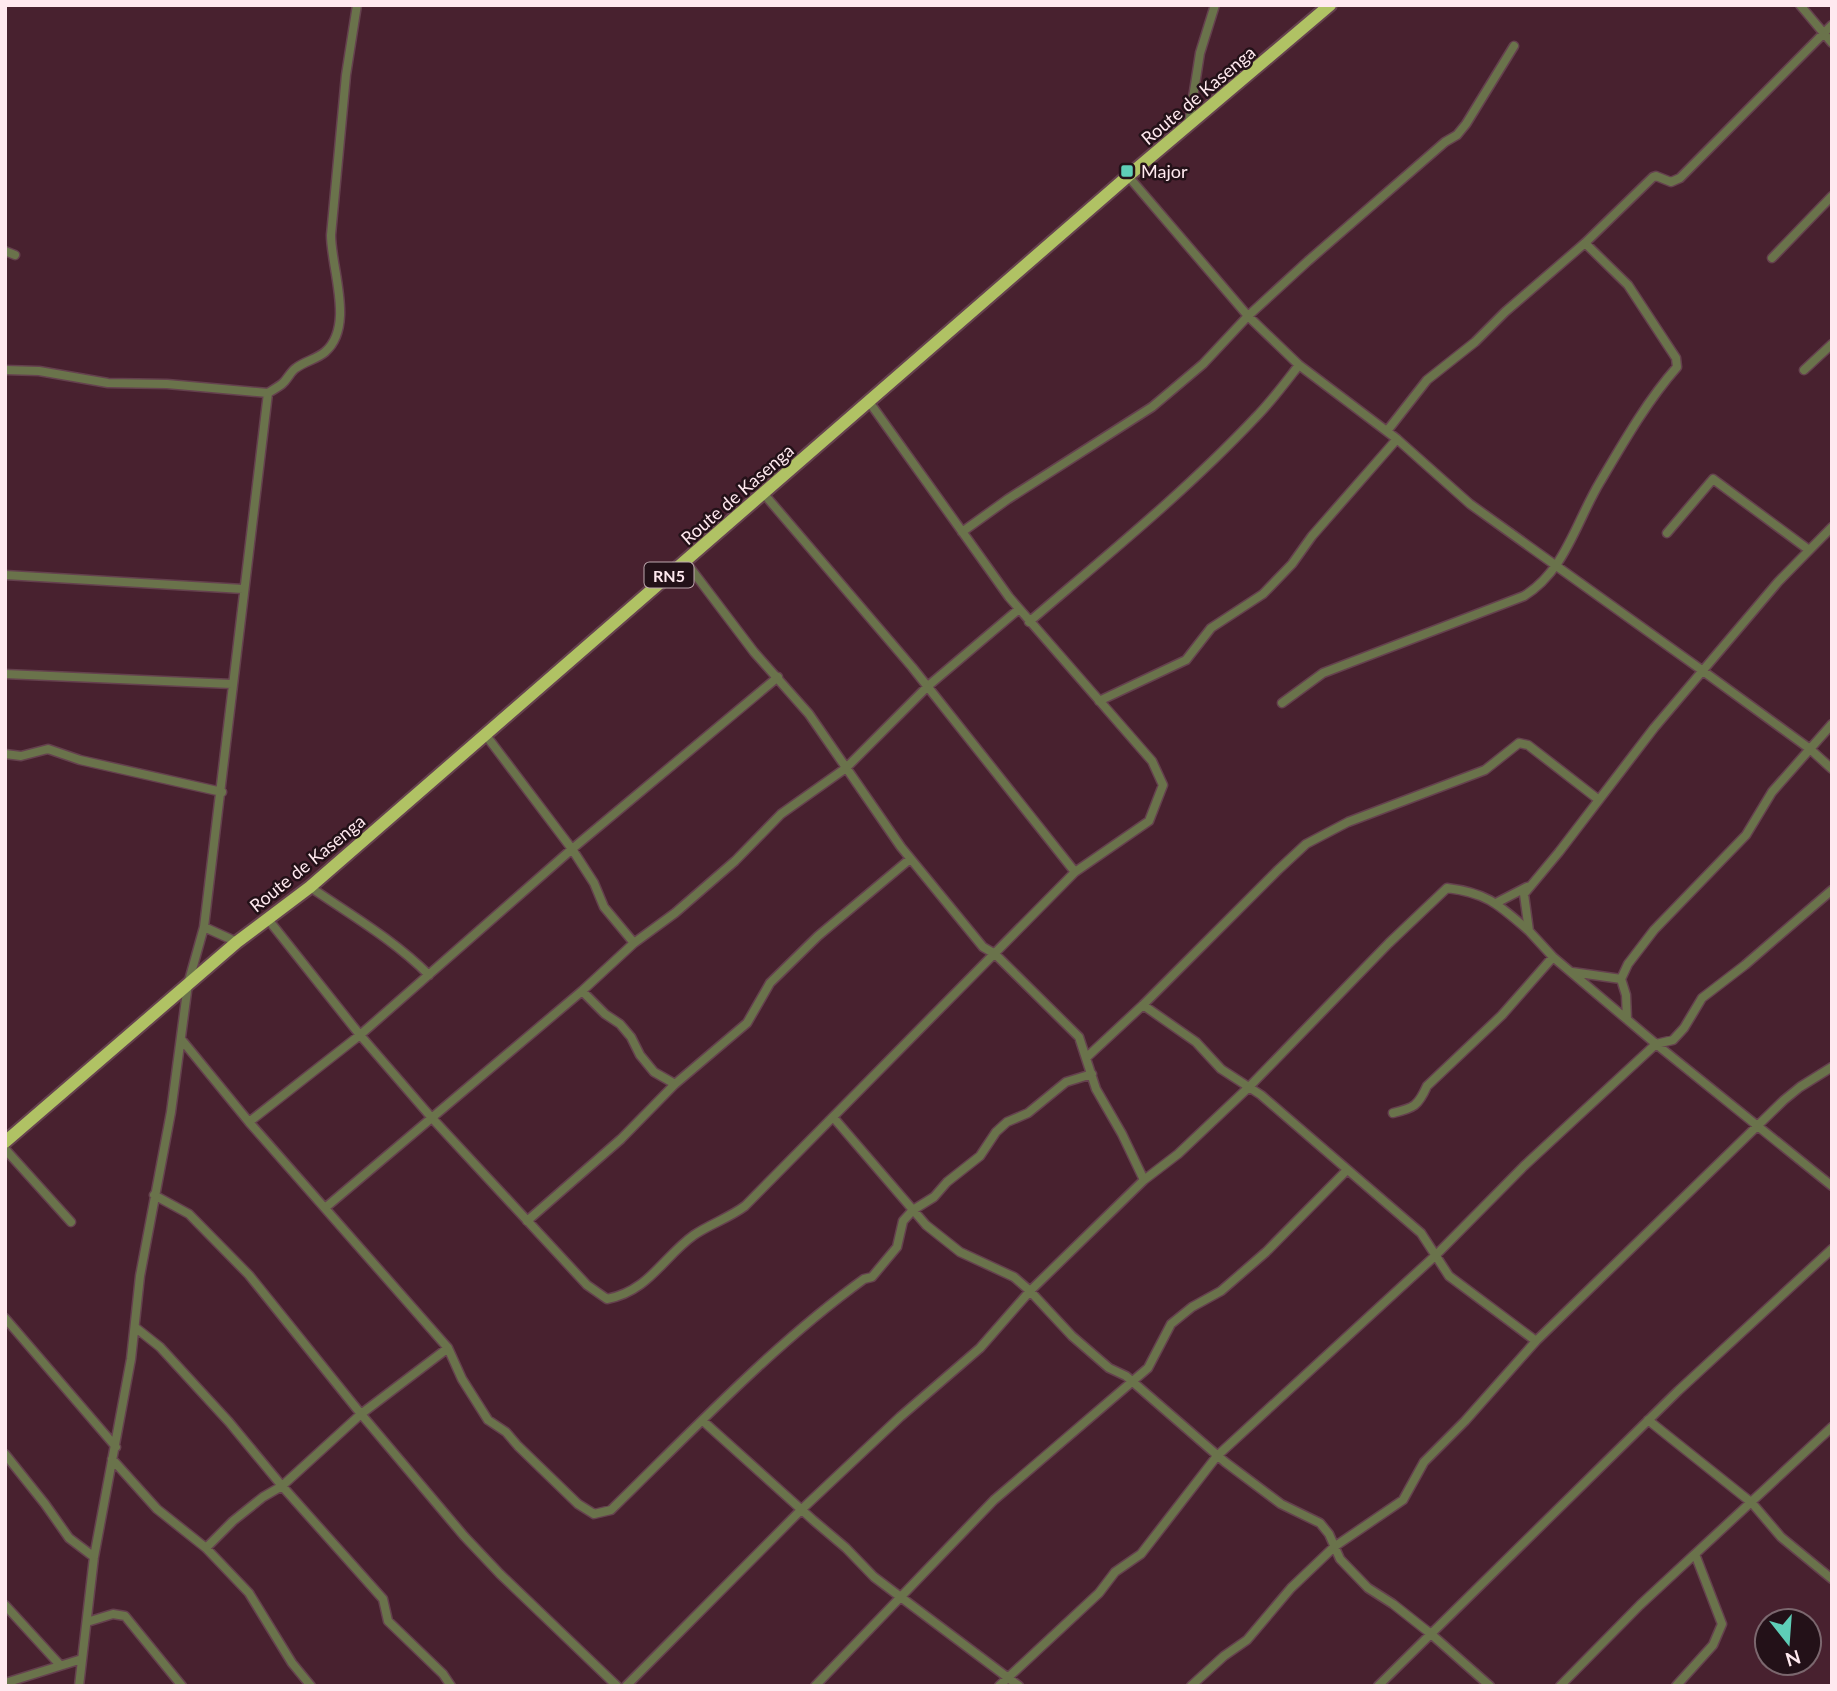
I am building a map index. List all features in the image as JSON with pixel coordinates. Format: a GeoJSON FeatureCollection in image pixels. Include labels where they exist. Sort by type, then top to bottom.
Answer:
{"type":"FeatureCollection","features":[{"type":"Feature","properties":{"kind":"highway","name":"Route de Kasenga"},"geometry":{"type":"LineString","coordinates":[[5,1142],[237,942],[310,887],[1128,176],[1329,5]]}},
{"type":"Feature","properties":{"kind":"street"},"geometry":{"type":"LineString","coordinates":[[5,370],[39,371],[108,383],[167,384],[268,393],[285,382],[287,376],[298,366],[324,353],[338,331],[340,295],[331,253],[331,235],[346,75],[357,5]]}},
{"type":"Feature","properties":{"kind":"street"},"geometry":{"type":"LineString","coordinates":[[1189,126],[1200,53],[1215,5]]}},
{"type":"Feature","properties":{"kind":"street"},"geometry":{"type":"LineString","coordinates":[[1800,5],[1832,43]]}},
{"type":"Feature","properties":{"kind":"street"},"geometry":{"type":"LineString","coordinates":[[1387,431],[1427,380],[1475,342],[1505,312],[1585,243],[1653,177],[1671,182],[1680,178],[1832,25]]}},
{"type":"Feature","properties":{"kind":"street"},"geometry":{"type":"LineString","coordinates":[[962,531],[1152,407],[1203,364],[1248,316],[1445,142],[1461,131],[1514,46]]}},
{"type":"Feature","properties":{"kind":"street"},"geometry":{"type":"LineString","coordinates":[[1128,176],[1248,316],[1299,365],[1397,439],[1470,504],[1810,749],[1832,769]]}},
{"type":"Feature","properties":{"kind":"street"},"geometry":{"type":"LineString","coordinates":[[1772,258],[1832,196]]}},
{"type":"Feature","properties":{"kind":"street"},"geometry":{"type":"LineString","coordinates":[[1282,703],[1323,673],[1524,596],[1538,588],[1558,566],[1599,483],[1661,385],[1677,367],[1676,358],[1628,285],[1585,243]]}},
{"type":"Feature","properties":{"kind":"street"},"geometry":{"type":"LineString","coordinates":[[5,251],[16,254]]}},
{"type":"Feature","properties":{"kind":"street"},"geometry":{"type":"LineString","coordinates":[[1804,370],[1832,344]]}},
{"type":"Feature","properties":{"kind":"street"},"geometry":{"type":"LineString","coordinates":[[1029,622],[1169,502],[1223,451],[1257,416],[1299,365]]}},
{"type":"Feature","properties":{"kind":"street"},"geometry":{"type":"LineString","coordinates":[[79,1686],[94,1557],[136,1328],[140,1276],[171,1112],[188,984],[204,927],[268,393]]}},
{"type":"Feature","properties":{"kind":"street"},"geometry":{"type":"LineString","coordinates":[[268,918],[360,1035],[431,1117],[587,1285],[607,1299],[624,1296],[665,1264],[691,1237],[713,1223],[730,1218],[745,1206],[1075,872],[1149,821],[1163,785],[1152,761],[1019,609],[870,402]]}},
{"type":"Feature","properties":{"kind":"street"},"geometry":{"type":"LineString","coordinates":[[1099,701],[1186,660],[1201,644],[1210,628],[1263,594],[1292,564],[1312,536],[1397,439]]}},
{"type":"Feature","properties":{"kind":"street"},"geometry":{"type":"LineString","coordinates":[[1667,533],[1713,479],[1809,550]]}},
{"type":"Feature","properties":{"kind":"street"},"geometry":{"type":"LineString","coordinates":[[764,494],[928,686],[1075,872]]}},
{"type":"Feature","properties":{"kind":"street"},"geometry":{"type":"LineString","coordinates":[[1529,931],[1524,894],[1530,886],[1654,728],[1832,527]]}},
{"type":"Feature","properties":{"kind":"street"},"geometry":{"type":"LineString","coordinates":[[685,561],[754,652],[809,714],[910,859],[983,947],[995,954],[1083,1044],[1099,1096],[1122,1134],[1144,1180]]}},
{"type":"Feature","properties":{"kind":"street"},"geometry":{"type":"LineString","coordinates":[[5,575],[243,589]]}},
{"type":"Feature","properties":{"kind":"street"},"geometry":{"type":"LineString","coordinates":[[325,1208],[582,991],[634,943],[676,913],[735,861],[781,814],[846,768],[928,686],[1019,609]]}},
{"type":"Feature","properties":{"kind":"street"},"geometry":{"type":"LineString","coordinates":[[5,674],[232,684]]}},
{"type":"Feature","properties":{"kind":"street"},"geometry":{"type":"LineString","coordinates":[[249,1122],[360,1035],[572,849],[778,677]]}},
{"type":"Feature","properties":{"kind":"street"},"geometry":{"type":"LineString","coordinates":[[1627,1018],[1626,995],[1621,979],[1628,964],[1654,930],[1746,835],[1772,792],[1832,724]]}},
{"type":"Feature","properties":{"kind":"street"},"geometry":{"type":"LineString","coordinates":[[485,734],[572,849],[594,883],[604,907],[634,943]]}},
{"type":"Feature","properties":{"kind":"street"},"geometry":{"type":"LineString","coordinates":[[1087,1057],[1306,844],[1348,822],[1485,771],[1519,743],[1528,745],[1599,800]]}},
{"type":"Feature","properties":{"kind":"street"},"geometry":{"type":"LineString","coordinates":[[5,754],[21,756],[48,749],[93,763],[222,792]]}},
{"type":"Feature","properties":{"kind":"street"},"geometry":{"type":"LineString","coordinates":[[527,1221],[621,1139],[675,1084],[747,1023],[769,983],[818,936],[910,859]]}},
{"type":"Feature","properties":{"kind":"street"},"geometry":{"type":"LineString","coordinates":[[1496,903],[1530,886]]}},
{"type":"Feature","properties":{"kind":"street"},"geometry":{"type":"LineString","coordinates":[[310,887],[381,934],[429,975]]}},
{"type":"Feature","properties":{"kind":"street"},"geometry":{"type":"LineString","coordinates":[[626,1686],[801,1510],[900,1417],[980,1348],[1030,1291],[1144,1180],[1178,1154],[1249,1087],[1389,943],[1447,888],[1473,891],[1496,903],[1529,931],[1553,957],[1656,1044],[1832,1186]]}},
{"type":"Feature","properties":{"kind":"street"},"geometry":{"type":"LineString","coordinates":[[999,1686],[1099,1593],[1115,1572],[1142,1554],[1217,1456],[1436,1255],[1524,1166],[1656,1044],[1673,1040],[1684,1028],[1702,998],[1832,890]]}},
{"type":"Feature","properties":{"kind":"street"},"geometry":{"type":"LineString","coordinates":[[204,927],[237,942]]}},
{"type":"Feature","properties":{"kind":"street"},"geometry":{"type":"LineString","coordinates":[[1393,1112],[1411,1109],[1420,1100],[1427,1086],[1502,1015],[1553,957]]}},
{"type":"Feature","properties":{"kind":"street"},"geometry":{"type":"LineString","coordinates":[[1570,971],[1621,979]]}},
{"type":"Feature","properties":{"kind":"street"},"geometry":{"type":"LineString","coordinates":[[582,991],[604,1014],[620,1024],[654,1072],[675,1084]]}},
{"type":"Feature","properties":{"kind":"street"},"geometry":{"type":"LineString","coordinates":[[1143,1005],[1196,1042],[1221,1069],[1261,1095],[1421,1233],[1449,1276],[1536,1340]]}},
{"type":"Feature","properties":{"kind":"street"},"geometry":{"type":"LineString","coordinates":[[181,1039],[249,1122],[448,1348],[462,1379],[488,1420],[506,1432],[578,1504],[594,1514],[611,1510],[820,1312],[864,1279],[872,1277],[897,1247],[903,1221],[981,1156],[996,1132],[1007,1122],[1028,1112],[1066,1082],[1092,1074]]}},
{"type":"Feature","properties":{"kind":"street"},"geometry":{"type":"LineString","coordinates":[[1191,1686],[1224,1656],[1247,1640],[1291,1588],[1334,1547],[1403,1500],[1424,1462],[1465,1421],[1536,1340],[1800,1087],[1832,1067]]}},
{"type":"Feature","properties":{"kind":"street"},"geometry":{"type":"LineString","coordinates":[[833,1117],[941,1239],[960,1252],[1006,1273],[1030,1291],[1072,1336],[1109,1368],[1126,1376],[1217,1456],[1281,1504],[1320,1523],[1340,1559],[1368,1588],[1432,1634],[1490,1686]]}},
{"type":"Feature","properties":{"kind":"street"},"geometry":{"type":"LineString","coordinates":[[5,1149],[71,1222]]}},
{"type":"Feature","properties":{"kind":"street"},"geometry":{"type":"LineString","coordinates":[[815,1686],[994,1500],[1148,1368],[1171,1324],[1192,1307],[1221,1291],[1266,1252],[1347,1170]]}},
{"type":"Feature","properties":{"kind":"street"},"geometry":{"type":"LineString","coordinates":[[155,1195],[189,1214],[249,1275],[464,1536],[617,1686]]}},
{"type":"Feature","properties":{"kind":"street"},"geometry":{"type":"LineString","coordinates":[[1378,1686],[1648,1420],[1832,1250]]}},
{"type":"Feature","properties":{"kind":"street"},"geometry":{"type":"LineString","coordinates":[[5,1318],[116,1447]]}},
{"type":"Feature","properties":{"kind":"street"},"geometry":{"type":"LineString","coordinates":[[136,1328],[160,1347],[229,1422],[383,1599],[388,1621],[443,1674],[451,1686]]}},
{"type":"Feature","properties":{"kind":"street"},"geometry":{"type":"LineString","coordinates":[[206,1548],[233,1521],[282,1486],[361,1414],[448,1348]]}},
{"type":"Feature","properties":{"kind":"street"},"geometry":{"type":"LineString","coordinates":[[1648,1420],[1752,1503],[1781,1537],[1832,1579]]}},
{"type":"Feature","properties":{"kind":"street"},"geometry":{"type":"LineString","coordinates":[[703,1421],[846,1548],[874,1577],[1019,1686]]}},
{"type":"Feature","properties":{"kind":"street"},"geometry":{"type":"LineString","coordinates":[[1560,1686],[1640,1605],[1832,1427]]}},
{"type":"Feature","properties":{"kind":"street"},"geometry":{"type":"LineString","coordinates":[[5,1454],[46,1504],[69,1538],[94,1557]]}},
{"type":"Feature","properties":{"kind":"street"},"geometry":{"type":"LineString","coordinates":[[112,1459],[158,1508],[206,1548],[249,1593],[292,1663],[311,1686]]}},
{"type":"Feature","properties":{"kind":"street"},"geometry":{"type":"LineString","coordinates":[[1676,1686],[1713,1645],[1722,1624],[1695,1555]]}},
{"type":"Feature","properties":{"kind":"street"},"geometry":{"type":"LineString","coordinates":[[5,1605],[60,1665]]}},
{"type":"Feature","properties":{"kind":"street"},"geometry":{"type":"LineString","coordinates":[[87,1622],[113,1614],[125,1616],[182,1686]]}},
{"type":"Feature","properties":{"kind":"street"},"geometry":{"type":"LineString","coordinates":[[6,1684],[82,1659]]}},
{"type":"Feature","properties":{"kind":"place","name":"Major"},"geometry":{"type":"Point","coordinates":[1127,171]}}]}
